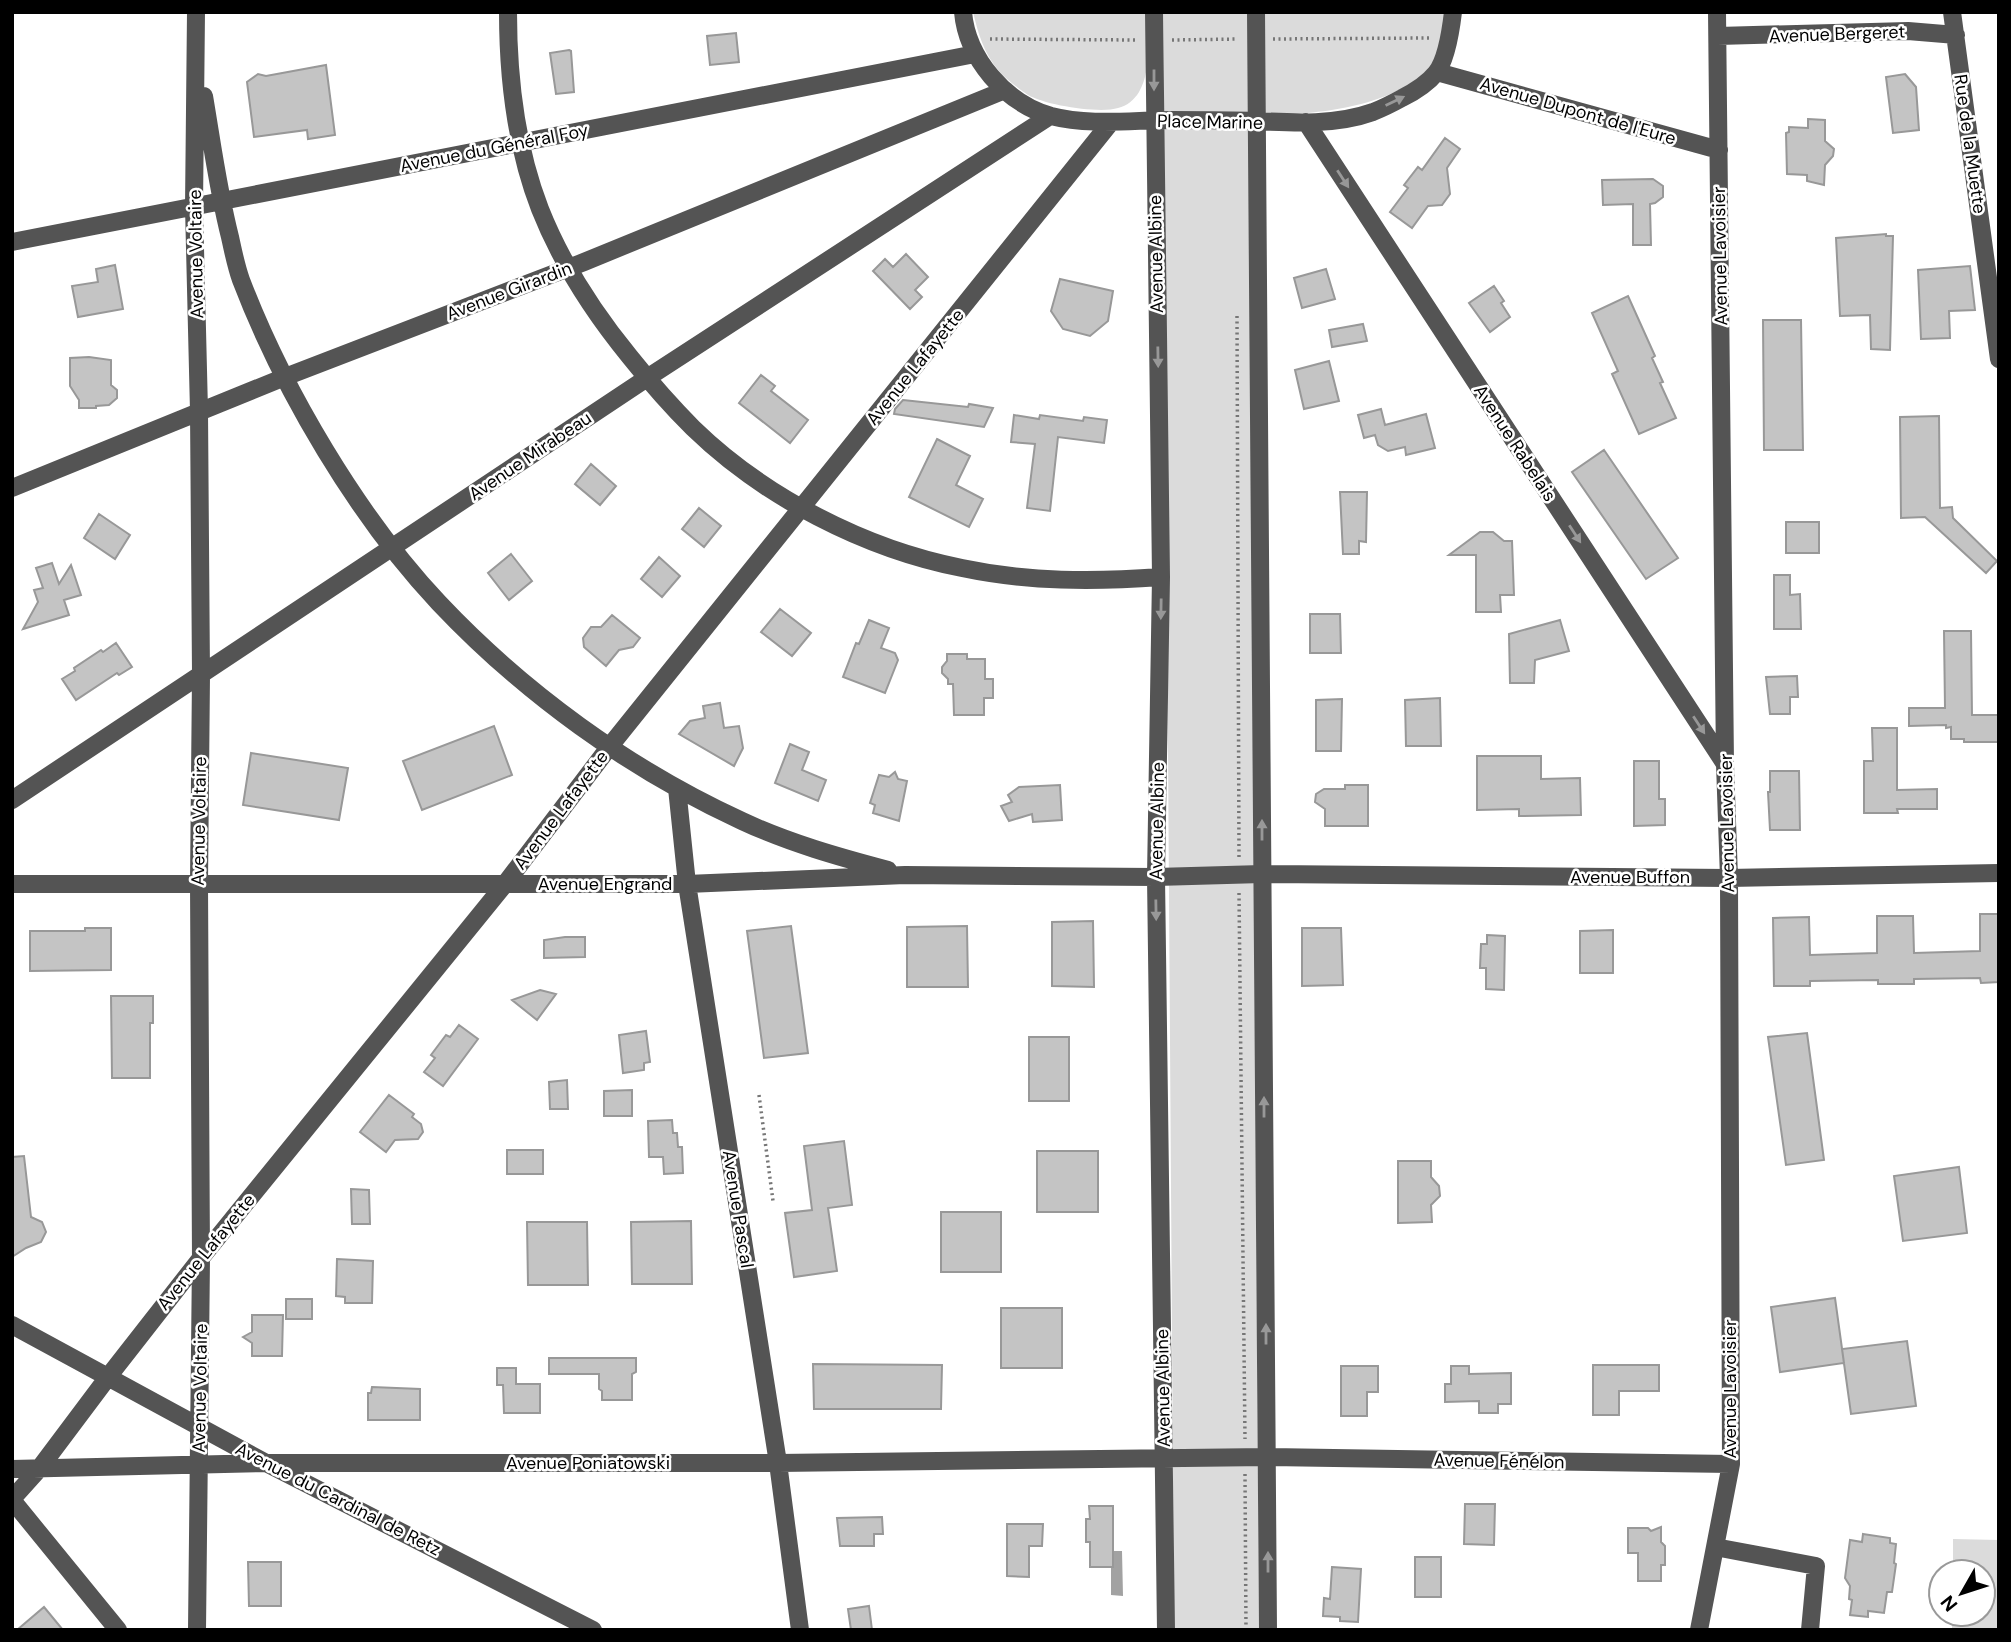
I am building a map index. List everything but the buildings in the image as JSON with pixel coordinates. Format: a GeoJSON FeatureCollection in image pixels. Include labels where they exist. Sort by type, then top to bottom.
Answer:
{"type":"FeatureCollection","features":[{"type":"Feature","properties":{"kind":"street"},"geometry":{"type":"LineString","coordinates":[[197,12],[202,88],[221,200],[240,278],[285,377],[335,467],[393,547],[438,602],[495,657],[557,710],[677,788],[744,822],[800,844],[905,875]]}},
{"type":"Feature","properties":{"kind":"street","name":"Avenue Voltaire"},"geometry":{"type":"LineString","coordinates":[[197,12],[194,207],[201,675],[201,1258],[197,1630]]}},
{"type":"Feature","properties":{"kind":"street"},"geometry":{"type":"LineString","coordinates":[[508,12],[508,67],[521,143],[540,209],[569,268],[604,325],[694,429],[749,475],[801,509],[878,544],[960,568],[1034,580],[1104,582],[1161,577]]}},
{"type":"Feature","properties":{"kind":"street","name":"Place Marine"},"geometry":{"type":"LineString","coordinates":[[963,12],[965,29],[1005,90],[1050,116],[1111,122],[1306,122],[1346,118],[1372,112],[1417,90],[1437,72]]}},
{"type":"Feature","properties":{"kind":"street","name":"Avenue Albine"},"geometry":{"type":"LineString","coordinates":[[1154,12],[1161,577],[1156,877],[1166,1630]]}},
{"type":"Feature","properties":{"kind":"street"},"geometry":{"type":"LineString","coordinates":[[1256,12],[1268,1630]]}},
{"type":"Feature","properties":{"kind":"street"},"geometry":{"type":"LineString","coordinates":[[1437,72],[1450,37],[1453,12]]}},
{"type":"Feature","properties":{"kind":"street","name":"Avenue Lavoisier"},"geometry":{"type":"LineString","coordinates":[[1699,1630],[1731,1464],[1728,878],[1717,12]]}},
{"type":"Feature","properties":{"kind":"street","name":"Rue de la Muette"},"geometry":{"type":"LineString","coordinates":[[1952,12],[1995,308],[1999,359]]}},
{"type":"Feature","properties":{"kind":"street","name":"Avenue Bergeret"},"geometry":{"type":"LineString","coordinates":[[1718,36],[1908,31],[1956,35]]}},
{"type":"Feature","properties":{"kind":"street","name":"Avenue du Général Foy"},"geometry":{"type":"LineString","coordinates":[[12,242],[521,143],[977,47]]}},
{"type":"Feature","properties":{"kind":"street","name":"Avenue Dupont de l'Eure"},"geometry":{"type":"LineString","coordinates":[[1437,72],[1719,150]]}},
{"type":"Feature","properties":{"kind":"street","name":"Avenue Girardin"},"geometry":{"type":"LineString","coordinates":[[12,488],[285,377],[569,268],[1005,90]]}},
{"type":"Feature","properties":{"kind":"street","name":"Avenue Mirabeau"},"geometry":{"type":"LineString","coordinates":[[12,800],[648,378],[1050,116]]}},
{"type":"Feature","properties":{"kind":"street","name":"Avenue Lafayette"},"geometry":{"type":"LineString","coordinates":[[12,1499],[39,1469],[201,1258],[505,884],[610,746],[1111,122]]}},
{"type":"Feature","properties":{"kind":"street","name":"Avenue Rabelais"},"geometry":{"type":"LineString","coordinates":[[1306,122],[1725,764]]}},
{"type":"Feature","properties":{"kind":"street","name":"Avenue Pascal"},"geometry":{"type":"LineString","coordinates":[[677,788],[687,884],[778,1463],[800,1630]]}},
{"type":"Feature","properties":{"kind":"street","name":"Avenue Buffon"},"geometry":{"type":"LineString","coordinates":[[1239,874],[1728,878],[1999,873]]}},
{"type":"Feature","properties":{"kind":"street","name":"Avenue Engrand"},"geometry":{"type":"LineString","coordinates":[[12,884],[687,884],[905,875],[1156,877],[1239,874]]}},
{"type":"Feature","properties":{"kind":"street","name":"Avenue du Cardinal de Retz"},"geometry":{"type":"LineString","coordinates":[[12,1325],[266,1463],[593,1630]]}},
{"type":"Feature","properties":{"kind":"street","name":"Avenue Fénélon"},"geometry":{"type":"LineString","coordinates":[[1245,1458],[1731,1464]]}},
{"type":"Feature","properties":{"kind":"street","name":"Avenue Poniatowski"},"geometry":{"type":"LineString","coordinates":[[12,1468],[266,1463],[778,1463],[1245,1458]]}},
{"type":"Feature","properties":{"kind":"street"},"geometry":{"type":"LineString","coordinates":[[12,1499],[118,1630]]}},
{"type":"Feature","properties":{"kind":"street"},"geometry":{"type":"LineString","coordinates":[[1715,1547],[1816,1566],[1810,1630]]}},
{"type":"Feature","properties":{"kind":"path"},"geometry":{"type":"LineString","coordinates":[[1237,26],[1237,40]]}},
{"type":"Feature","properties":{"kind":"path"},"geometry":{"type":"LineString","coordinates":[[977,47],[1154,40],[1450,37]]}},
{"type":"Feature","properties":{"kind":"path"},"geometry":{"type":"LineString","coordinates":[[1237,316],[1246,1630]]}},
{"type":"Feature","properties":{"kind":"path"},"geometry":{"type":"LineString","coordinates":[[759,1095],[773,1201]]}},
{"type":"Feature","properties":{"kind":"shaded area"},"geometry":{"type":"Polygon","coordinates":[[[973,12],[1147,12],[1148,53],[1143,83],[1130,102],[1110,110],[1073,107],[1036,99],[1013,84],[989,58],[973,12]]]}},
{"type":"Feature","properties":{"kind":"shaded area"},"geometry":{"type":"Polygon","coordinates":[[[1163,12],[1248,12],[1259,1630],[1174,1630],[1163,12]]]}},
{"type":"Feature","properties":{"kind":"shaded area"},"geometry":{"type":"Polygon","coordinates":[[[1265,12],[1445,12],[1445,17],[1435,60],[1418,78],[1399,90],[1355,106],[1307,113],[1265,114],[1265,12]]]}},
{"type":"Feature","properties":{"kind":"shaded area"},"geometry":{"type":"Polygon","coordinates":[[[1953,1539],[1999,1540],[1999,1630],[1952,1630],[1997,1628],[1997,1558],[1953,1558],[1953,1539]]]}},
{"type":"Feature","properties":{"kind":"shaded area"},"geometry":{"type":"Polygon","coordinates":[[[1114,1551],[1122,1551],[1123,1596],[1111,1595],[1114,1551]]]}}]}
